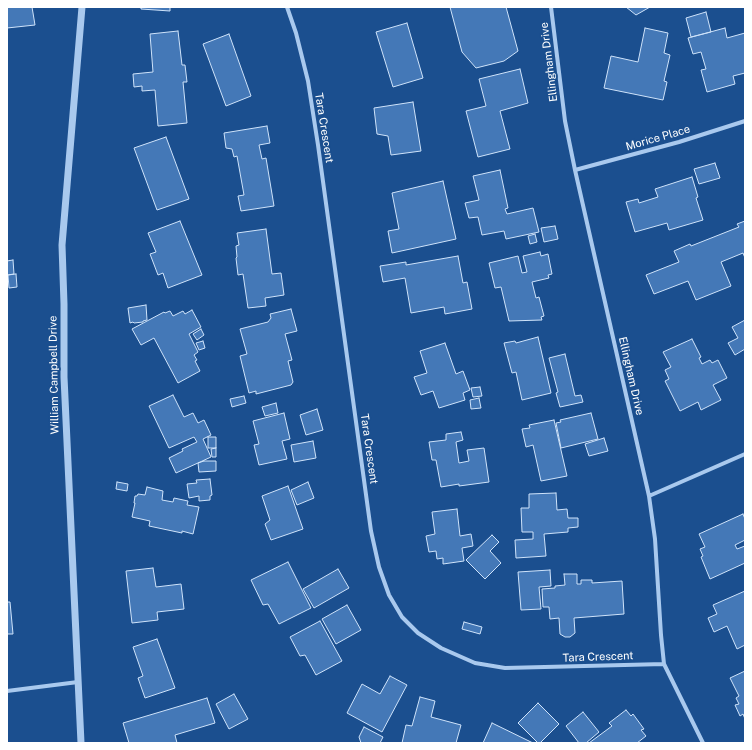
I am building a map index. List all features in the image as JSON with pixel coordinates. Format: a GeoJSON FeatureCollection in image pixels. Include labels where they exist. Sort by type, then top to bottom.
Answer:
{"type":"FeatureCollection","features":[{"type":"Feature","properties":{"kind":"street","name":"William Campbell Drive"},"geometry":{"type":"LineString","coordinates":[[81,743],[64,377],[62,245],[82,7]]}},
{"type":"Feature","properties":{"kind":"street","name":"Tara Crescent"},"geometry":{"type":"LineString","coordinates":[[287,7],[296,33],[308,81],[371,532],[378,567],[389,595],[402,617],[418,633],[441,648],[475,662],[505,668],[664,664]]}},
{"type":"Feature","properties":{"kind":"street","name":"Ellingham Drive"},"geometry":{"type":"LineString","coordinates":[[551,7],[565,121],[649,496],[655,539],[664,664],[703,743]]}},
{"type":"Feature","properties":{"kind":"street","name":"Morice Place"},"geometry":{"type":"LineString","coordinates":[[575,170],[680,142],[745,121]]}},
{"type":"Feature","properties":{"kind":"street"},"geometry":{"type":"LineString","coordinates":[[649,496],[745,454]]}},
{"type":"Feature","properties":{"kind":"street"},"geometry":{"type":"LineString","coordinates":[[7,691],[78,682]]}},
{"type":"Feature","properties":{"kind":"building"},"geometry":{"type":"Polygon","coordinates":[[[7,7],[32,7],[35,25],[7,28],[7,7]]]}},
{"type":"Feature","properties":{"kind":"building"},"geometry":{"type":"Polygon","coordinates":[[[141,7],[170,7],[170,11],[141,9],[141,7]]]}},
{"type":"Feature","properties":{"kind":"building"},"geometry":{"type":"Polygon","coordinates":[[[450,7],[506,7],[518,51],[504,61],[476,68],[462,52],[450,7]]]}},
{"type":"Feature","properties":{"kind":"building"},"geometry":{"type":"Polygon","coordinates":[[[626,7],[650,7],[636,15],[626,7]]]}},
{"type":"Feature","properties":{"kind":"building"},"geometry":{"type":"Polygon","coordinates":[[[706,12],[711,32],[691,37],[686,18],[706,12]]]}},
{"type":"Feature","properties":{"kind":"building"},"geometry":{"type":"Polygon","coordinates":[[[407,23],[423,78],[393,87],[376,32],[407,23]]]}},
{"type":"Feature","properties":{"kind":"building"},"geometry":{"type":"Polygon","coordinates":[[[645,28],[668,33],[664,53],[670,55],[664,81],[667,82],[663,100],[604,88],[611,56],[638,62],[645,28]]]}},
{"type":"Feature","properties":{"kind":"building"},"geometry":{"type":"Polygon","coordinates":[[[725,28],[727,38],[745,33],[745,73],[733,76],[735,84],[707,92],[701,70],[706,69],[701,52],[693,54],[688,38],[725,28]]]}},
{"type":"Feature","properties":{"kind":"building"},"geometry":{"type":"Polygon","coordinates":[[[178,31],[182,65],[185,65],[187,82],[183,82],[187,123],[158,126],[155,90],[142,91],[142,86],[134,87],[133,74],[153,72],[150,34],[178,31]]]}},
{"type":"Feature","properties":{"kind":"building"},"geometry":{"type":"Polygon","coordinates":[[[229,34],[251,96],[226,106],[203,44],[229,34]]]}},
{"type":"Feature","properties":{"kind":"building"},"geometry":{"type":"Polygon","coordinates":[[[520,69],[528,103],[500,111],[510,149],[478,157],[466,111],[486,106],[479,79],[520,69]]]}},
{"type":"Feature","properties":{"kind":"building"},"geometry":{"type":"Polygon","coordinates":[[[413,102],[421,151],[391,155],[388,136],[377,134],[374,108],[413,102]]]}},
{"type":"Feature","properties":{"kind":"building"},"geometry":{"type":"Polygon","coordinates":[[[267,126],[270,143],[259,145],[262,159],[266,158],[274,206],[241,211],[238,196],[244,195],[237,156],[234,157],[232,149],[226,148],[224,133],[267,126]]]}},
{"type":"Feature","properties":{"kind":"building"},"geometry":{"type":"Polygon","coordinates":[[[166,137],[189,199],[157,210],[134,148],[166,137]]]}},
{"type":"Feature","properties":{"kind":"building"},"geometry":{"type":"Polygon","coordinates":[[[715,163],[720,178],[699,184],[694,169],[715,163]]]}},
{"type":"Feature","properties":{"kind":"building"},"geometry":{"type":"Polygon","coordinates":[[[500,170],[508,208],[505,209],[507,214],[533,208],[539,232],[506,239],[504,231],[482,235],[478,217],[469,218],[465,203],[479,200],[473,176],[500,170]]]}},
{"type":"Feature","properties":{"kind":"building"},"geometry":{"type":"Polygon","coordinates":[[[692,177],[698,197],[696,198],[703,220],[669,230],[667,223],[635,232],[626,202],[638,199],[639,203],[658,197],[655,189],[692,177]]]}},
{"type":"Feature","properties":{"kind":"building"},"geometry":{"type":"Polygon","coordinates":[[[443,181],[456,239],[392,253],[388,231],[399,229],[392,193],[443,181]]]}},
{"type":"Feature","properties":{"kind":"building"},"geometry":{"type":"Polygon","coordinates":[[[180,221],[202,275],[168,288],[163,273],[158,275],[150,254],[156,252],[148,233],[180,221]]]}},
{"type":"Feature","properties":{"kind":"building"},"geometry":{"type":"Polygon","coordinates":[[[745,221],[745,258],[743,253],[721,262],[731,286],[696,300],[688,281],[654,294],[646,275],[679,262],[674,251],[739,227],[737,224],[745,221]]]}},
{"type":"Feature","properties":{"kind":"building"},"geometry":{"type":"Polygon","coordinates":[[[555,226],[558,239],[544,242],[541,228],[555,226]]]}},
{"type":"Feature","properties":{"kind":"building"},"geometry":{"type":"Polygon","coordinates":[[[266,229],[272,274],[281,273],[284,295],[265,298],[266,306],[248,308],[243,274],[238,275],[236,246],[239,245],[237,233],[266,229]]]}},
{"type":"Feature","properties":{"kind":"building"},"geometry":{"type":"Polygon","coordinates":[[[535,234],[537,242],[530,244],[528,236],[535,234]]]}},
{"type":"Feature","properties":{"kind":"building"},"geometry":{"type":"Polygon","coordinates":[[[540,252],[541,256],[548,254],[552,274],[548,275],[549,278],[532,282],[536,298],[539,297],[544,316],[541,317],[542,320],[509,321],[501,287],[495,288],[489,263],[518,256],[522,273],[527,272],[523,256],[540,252]]]}},
{"type":"Feature","properties":{"kind":"building"},"geometry":{"type":"Polygon","coordinates":[[[458,256],[463,283],[467,282],[472,309],[445,314],[444,307],[411,313],[405,278],[383,282],[380,266],[406,262],[406,265],[458,256]]]}},
{"type":"Feature","properties":{"kind":"building"},"geometry":{"type":"Polygon","coordinates":[[[13,260],[14,274],[7,275],[7,261],[13,260]]]}},
{"type":"Feature","properties":{"kind":"building"},"geometry":{"type":"Polygon","coordinates":[[[16,274],[17,287],[9,288],[8,275],[16,274]]]}},
{"type":"Feature","properties":{"kind":"building"},"geometry":{"type":"Polygon","coordinates":[[[146,305],[147,320],[143,322],[130,323],[128,308],[146,305]]]}},
{"type":"Feature","properties":{"kind":"building"},"geometry":{"type":"Polygon","coordinates":[[[291,309],[297,331],[285,334],[292,360],[288,361],[293,382],[291,385],[256,394],[256,391],[249,393],[240,356],[247,354],[240,329],[268,322],[271,318],[270,314],[291,309]]]}},
{"type":"Feature","properties":{"kind":"building"},"geometry":{"type":"Polygon","coordinates":[[[192,310],[201,327],[189,334],[198,352],[194,355],[200,371],[178,383],[154,338],[141,345],[132,329],[164,312],[170,311],[173,316],[183,311],[185,314],[192,310]]]}},
{"type":"Feature","properties":{"kind":"building"},"geometry":{"type":"Polygon","coordinates":[[[745,320],[745,349],[735,355],[728,343],[738,338],[732,327],[745,320]]]}},
{"type":"Feature","properties":{"kind":"building"},"geometry":{"type":"Polygon","coordinates":[[[201,329],[204,335],[197,340],[193,334],[201,329]]]}},
{"type":"Feature","properties":{"kind":"building"},"geometry":{"type":"Polygon","coordinates":[[[538,337],[551,393],[522,400],[516,372],[512,373],[504,343],[515,341],[516,343],[538,337]]]}},
{"type":"Feature","properties":{"kind":"building"},"geometry":{"type":"Polygon","coordinates":[[[692,339],[701,357],[699,358],[702,364],[710,360],[712,363],[718,360],[727,378],[713,385],[721,400],[701,410],[698,402],[680,411],[665,381],[669,379],[665,370],[671,367],[663,352],[692,339]]]}},
{"type":"Feature","properties":{"kind":"building"},"geometry":{"type":"Polygon","coordinates":[[[203,341],[205,348],[199,350],[196,343],[203,341]]]}},
{"type":"Feature","properties":{"kind":"building"},"geometry":{"type":"Polygon","coordinates":[[[445,343],[456,374],[463,371],[470,390],[463,393],[465,400],[439,408],[433,391],[421,395],[414,377],[427,373],[420,351],[445,343]]]}},
{"type":"Feature","properties":{"kind":"building"},"geometry":{"type":"Polygon","coordinates":[[[565,354],[575,396],[581,395],[583,402],[560,407],[556,393],[558,392],[549,358],[565,354]]]}},
{"type":"Feature","properties":{"kind":"building"},"geometry":{"type":"Polygon","coordinates":[[[480,387],[482,396],[473,397],[471,388],[480,387]]]}},
{"type":"Feature","properties":{"kind":"building"},"geometry":{"type":"Polygon","coordinates":[[[173,395],[184,417],[193,413],[198,423],[204,420],[211,435],[203,439],[211,457],[176,473],[169,458],[183,451],[182,449],[197,442],[194,437],[169,448],[149,406],[173,395]]]}},
{"type":"Feature","properties":{"kind":"building"},"geometry":{"type":"Polygon","coordinates":[[[244,396],[246,403],[232,407],[230,399],[244,396]]]}},
{"type":"Feature","properties":{"kind":"building"},"geometry":{"type":"Polygon","coordinates":[[[479,398],[481,408],[471,409],[470,400],[479,398]]]}},
{"type":"Feature","properties":{"kind":"building"},"geometry":{"type":"Polygon","coordinates":[[[276,403],[278,413],[265,416],[262,407],[276,403]]]}},
{"type":"Feature","properties":{"kind":"building"},"geometry":{"type":"Polygon","coordinates":[[[317,409],[323,430],[306,435],[300,415],[317,409]]]}},
{"type":"Feature","properties":{"kind":"building"},"geometry":{"type":"Polygon","coordinates":[[[284,413],[290,439],[282,441],[287,459],[259,465],[254,445],[259,444],[253,421],[284,413]]]}},
{"type":"Feature","properties":{"kind":"building"},"geometry":{"type":"Polygon","coordinates":[[[591,413],[598,439],[561,448],[556,423],[561,422],[560,420],[591,413]]]}},
{"type":"Feature","properties":{"kind":"building"},"geometry":{"type":"Polygon","coordinates":[[[554,420],[567,476],[541,481],[533,445],[526,447],[522,429],[530,428],[529,425],[554,420]]]}},
{"type":"Feature","properties":{"kind":"building"},"geometry":{"type":"Polygon","coordinates":[[[461,432],[463,440],[456,442],[459,463],[469,461],[467,450],[484,448],[489,482],[441,487],[436,460],[432,460],[429,442],[446,440],[446,434],[461,432]]]}},
{"type":"Feature","properties":{"kind":"building"},"geometry":{"type":"Polygon","coordinates":[[[208,437],[216,437],[216,448],[208,448],[208,437]]]}},
{"type":"Feature","properties":{"kind":"building"},"geometry":{"type":"Polygon","coordinates":[[[604,438],[608,451],[589,456],[585,444],[604,438]]]}},
{"type":"Feature","properties":{"kind":"building"},"geometry":{"type":"Polygon","coordinates":[[[313,441],[316,458],[294,462],[291,445],[313,441]]]}},
{"type":"Feature","properties":{"kind":"building"},"geometry":{"type":"Polygon","coordinates":[[[216,448],[216,457],[212,457],[211,449],[216,448]]]}},
{"type":"Feature","properties":{"kind":"building"},"geometry":{"type":"Polygon","coordinates":[[[204,461],[216,461],[216,471],[199,472],[198,463],[204,461]]]}},
{"type":"Feature","properties":{"kind":"building"},"geometry":{"type":"Polygon","coordinates":[[[210,479],[212,495],[210,496],[210,500],[199,501],[199,496],[189,498],[187,484],[197,483],[196,480],[210,479]]]}},
{"type":"Feature","properties":{"kind":"building"},"geometry":{"type":"Polygon","coordinates":[[[117,482],[128,484],[127,491],[116,489],[117,482]]]}},
{"type":"Feature","properties":{"kind":"building"},"geometry":{"type":"Polygon","coordinates":[[[308,482],[314,498],[297,505],[291,490],[308,482]]]}},
{"type":"Feature","properties":{"kind":"building"},"geometry":{"type":"Polygon","coordinates":[[[288,486],[303,529],[271,540],[265,524],[270,520],[262,496],[288,486]]]}},
{"type":"Feature","properties":{"kind":"building"},"geometry":{"type":"Polygon","coordinates":[[[147,487],[163,491],[162,500],[173,502],[174,498],[188,501],[187,505],[199,507],[193,534],[149,526],[150,521],[132,517],[135,496],[138,494],[145,495],[147,487]]]}},
{"type":"Feature","properties":{"kind":"building"},"geometry":{"type":"Polygon","coordinates":[[[556,493],[557,510],[567,509],[568,518],[578,518],[578,527],[568,528],[568,532],[544,534],[546,556],[516,558],[515,540],[533,539],[533,532],[522,532],[521,508],[529,508],[529,494],[556,493]]]}},
{"type":"Feature","properties":{"kind":"building"},"geometry":{"type":"Polygon","coordinates":[[[457,509],[460,536],[471,534],[473,546],[462,548],[464,561],[443,564],[443,558],[437,559],[436,551],[429,552],[426,536],[435,534],[432,512],[457,509]]]}},
{"type":"Feature","properties":{"kind":"building"},"geometry":{"type":"Polygon","coordinates":[[[743,514],[745,519],[745,540],[735,545],[737,549],[745,546],[745,563],[710,579],[701,557],[703,556],[700,549],[705,547],[699,534],[743,514]]]}},
{"type":"Feature","properties":{"kind":"building"},"geometry":{"type":"Polygon","coordinates":[[[492,535],[499,542],[490,551],[501,563],[485,579],[466,560],[492,535]]]}},
{"type":"Feature","properties":{"kind":"building"},"geometry":{"type":"Polygon","coordinates":[[[288,562],[311,608],[279,624],[268,604],[263,605],[251,580],[288,562]]]}},
{"type":"Feature","properties":{"kind":"building"},"geometry":{"type":"Polygon","coordinates":[[[153,568],[156,587],[181,584],[184,609],[157,612],[158,620],[132,623],[126,571],[153,568]]]}},
{"type":"Feature","properties":{"kind":"building"},"geometry":{"type":"Polygon","coordinates":[[[338,569],[349,588],[314,608],[303,589],[338,569]]]}},
{"type":"Feature","properties":{"kind":"building"},"geometry":{"type":"Polygon","coordinates":[[[550,570],[551,586],[539,587],[541,609],[521,610],[518,572],[550,570]]]}},
{"type":"Feature","properties":{"kind":"building"},"geometry":{"type":"Polygon","coordinates":[[[564,574],[577,574],[577,584],[581,584],[581,580],[592,580],[592,583],[622,581],[624,614],[574,618],[575,633],[570,637],[565,637],[560,634],[559,618],[550,619],[549,607],[543,607],[542,589],[555,588],[555,586],[565,585],[564,574]]]}},
{"type":"Feature","properties":{"kind":"building"},"geometry":{"type":"Polygon","coordinates":[[[745,591],[745,645],[737,649],[727,626],[714,632],[708,618],[717,614],[713,605],[745,591]]]}},
{"type":"Feature","properties":{"kind":"building"},"geometry":{"type":"Polygon","coordinates":[[[7,602],[10,602],[13,634],[7,634],[7,602]]]}},
{"type":"Feature","properties":{"kind":"building"},"geometry":{"type":"Polygon","coordinates":[[[347,605],[361,630],[336,644],[322,619],[347,605]]]}},
{"type":"Feature","properties":{"kind":"building"},"geometry":{"type":"Polygon","coordinates":[[[320,621],[342,661],[316,675],[305,655],[300,656],[290,637],[320,621]]]}},
{"type":"Feature","properties":{"kind":"building"},"geometry":{"type":"Polygon","coordinates":[[[464,622],[482,627],[480,634],[462,629],[464,622]]]}},
{"type":"Feature","properties":{"kind":"building"},"geometry":{"type":"Polygon","coordinates":[[[157,639],[175,688],[145,698],[138,678],[143,676],[133,647],[157,639]]]}},
{"type":"Feature","properties":{"kind":"building"},"geometry":{"type":"Polygon","coordinates":[[[745,671],[745,719],[743,714],[740,716],[735,705],[739,704],[736,698],[739,696],[730,678],[745,671]]]}},
{"type":"Feature","properties":{"kind":"building"},"geometry":{"type":"Polygon","coordinates":[[[390,676],[407,685],[382,732],[347,713],[362,684],[380,694],[390,676]]]}},
{"type":"Feature","properties":{"kind":"building"},"geometry":{"type":"Polygon","coordinates":[[[234,694],[248,719],[229,729],[216,704],[234,694]]]}},
{"type":"Feature","properties":{"kind":"building"},"geometry":{"type":"Polygon","coordinates":[[[420,697],[435,701],[431,717],[461,725],[456,743],[402,743],[406,725],[412,726],[420,697]]]}},
{"type":"Feature","properties":{"kind":"building"},"geometry":{"type":"Polygon","coordinates":[[[207,698],[215,723],[175,735],[177,743],[129,743],[123,723],[207,698]]]}},
{"type":"Feature","properties":{"kind":"building"},"geometry":{"type":"Polygon","coordinates":[[[538,703],[559,724],[540,743],[538,743],[518,723],[538,703]]]}},
{"type":"Feature","properties":{"kind":"building"},"geometry":{"type":"Polygon","coordinates":[[[626,710],[631,716],[633,714],[644,729],[641,730],[646,736],[637,743],[589,743],[612,726],[609,723],[626,710]]]}},
{"type":"Feature","properties":{"kind":"building"},"geometry":{"type":"Polygon","coordinates":[[[583,712],[599,732],[586,743],[579,743],[566,726],[583,712]]]}},
{"type":"Feature","properties":{"kind":"building"},"geometry":{"type":"Polygon","coordinates":[[[492,723],[533,743],[483,743],[492,723]]]}},
{"type":"Feature","properties":{"kind":"building"},"geometry":{"type":"Polygon","coordinates":[[[364,727],[383,737],[380,743],[361,743],[359,737],[364,727]]]}}]}
